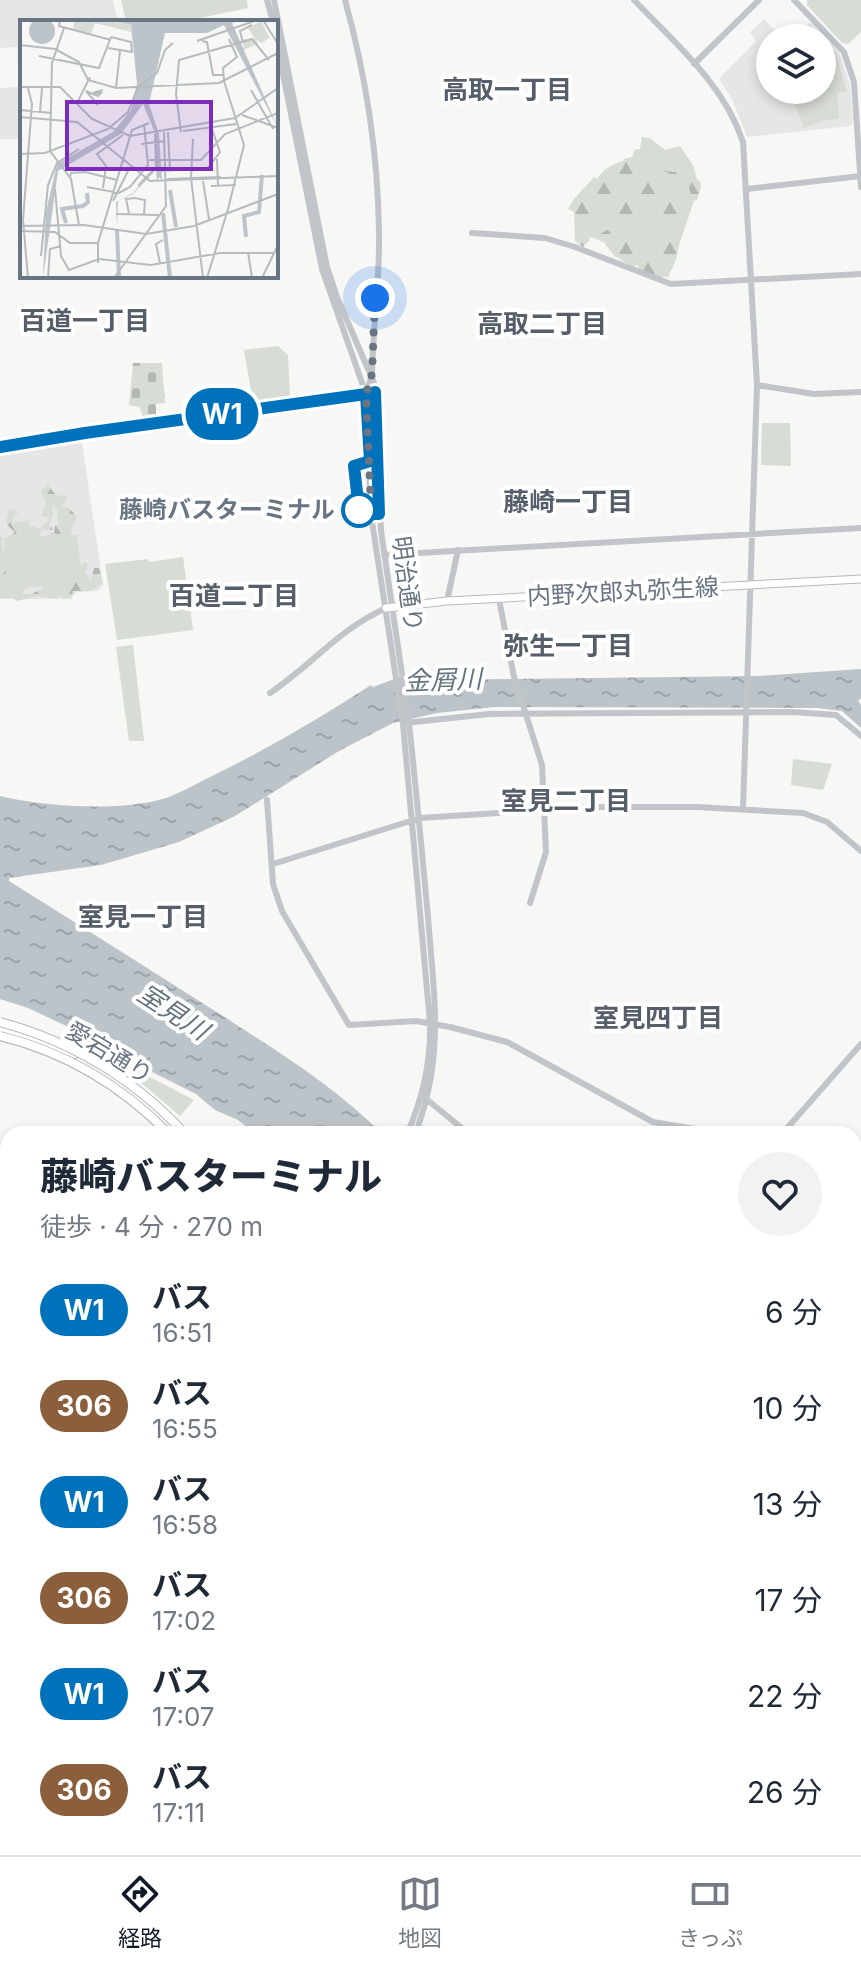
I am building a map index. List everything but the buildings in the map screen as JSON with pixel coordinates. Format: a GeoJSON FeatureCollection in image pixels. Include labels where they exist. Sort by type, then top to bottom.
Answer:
{"type":"FeatureCollection","features":[{"type":"Feature","properties":{"kind":"highway"},"geometry":{"type":"LineString","coordinates":[[0,1022],[51,1039],[108,1069],[152,1101],[178,1126]]}},
{"type":"Feature","properties":{"kind":"highway"},"geometry":{"type":"LineString","coordinates":[[0,1033],[89,1058]]}},
{"type":"Feature","properties":{"kind":"highway"},"geometry":{"type":"LineString","coordinates":[[0,1033],[87,1070],[123,1093],[159,1126]]}},
{"type":"Feature","properties":{"kind":"main road","name":"内野次郎丸弥生線"},"geometry":{"type":"LineString","coordinates":[[389,607],[447,601],[861,579]]}},
{"type":"Feature","properties":{"kind":"street"},"geometry":{"type":"LineString","coordinates":[[267,0],[272,20]]}},
{"type":"Feature","properties":{"kind":"street","name":"明治通り"},"geometry":{"type":"LineString","coordinates":[[274,0],[278,20]]}},
{"type":"Feature","properties":{"kind":"street"},"geometry":{"type":"LineString","coordinates":[[345,0],[361,58],[373,132],[379,231],[372,374],[366,394]]}},
{"type":"Feature","properties":{"kind":"street"},"geometry":{"type":"LineString","coordinates":[[634,0],[719,91],[733,115],[743,142],[757,385],[743,809]]}},
{"type":"Feature","properties":{"kind":"street"},"geometry":{"type":"LineString","coordinates":[[694,64],[759,0]]}},
{"type":"Feature","properties":{"kind":"street"},"geometry":{"type":"LineString","coordinates":[[794,0],[844,52],[854,82],[861,187]]}},
{"type":"Feature","properties":{"kind":"street","name":"明治通り"},"geometry":{"type":"LineString","coordinates":[[278,20],[327,267],[372,374],[379,514],[389,607]]}},
{"type":"Feature","properties":{"kind":"street","name":"明治通り"},"geometry":{"type":"LineString","coordinates":[[278,49],[322,269],[366,394],[371,515],[389,607],[406,723],[433,1023],[425,1098],[417,1126]]}},
{"type":"Feature","properties":{"kind":"street"},"geometry":{"type":"LineString","coordinates":[[747,189],[861,176]]}},
{"type":"Feature","properties":{"kind":"street"},"geometry":{"type":"LineString","coordinates":[[472,233],[545,238],[671,284],[861,274]]}},
{"type":"Feature","properties":{"kind":"street"},"geometry":{"type":"LineString","coordinates":[[757,385],[814,394],[861,392]]}},
{"type":"Feature","properties":{"kind":"street"},"geometry":{"type":"LineString","coordinates":[[0,447],[375,392]]}},
{"type":"Feature","properties":{"kind":"street"},"geometry":{"type":"LineString","coordinates":[[384,555],[861,528]]}},
{"type":"Feature","properties":{"kind":"street"},"geometry":{"type":"LineString","coordinates":[[447,601],[458,550]]}},
{"type":"Feature","properties":{"kind":"street"},"geometry":{"type":"LineString","coordinates":[[499,599],[514,677],[542,765],[546,852],[530,903]]}},
{"type":"Feature","properties":{"kind":"street"},"geometry":{"type":"LineString","coordinates":[[270,693],[297,675],[350,627],[389,607]]}},
{"type":"Feature","properties":{"kind":"street"},"geometry":{"type":"LineString","coordinates":[[406,723],[525,713],[836,715],[861,736]]}},
{"type":"Feature","properties":{"kind":"street"},"geometry":{"type":"LineString","coordinates":[[267,800],[273,884],[282,911],[349,1025],[416,1021],[507,1042],[653,1122],[677,1126]]}},
{"type":"Feature","properties":{"kind":"street"},"geometry":{"type":"LineString","coordinates":[[273,864],[417,819],[544,809],[637,806],[803,813],[817,816],[837,828],[861,851]]}},
{"type":"Feature","properties":{"kind":"street","name":"愛宕通り"},"geometry":{"type":"LineString","coordinates":[[0,1022],[39,1034],[89,1058],[136,1087],[177,1126]]}},
{"type":"Feature","properties":{"kind":"street"},"geometry":{"type":"LineString","coordinates":[[789,1126],[861,1044]]}},
{"type":"Feature","properties":{"kind":"street"},"geometry":{"type":"LineString","coordinates":[[851,1055],[861,1060]]}},
{"type":"Feature","properties":{"kind":"street"},"geometry":{"type":"LineString","coordinates":[[425,1098],[459,1126]]}},
{"type":"Feature","properties":{"kind":"street","name":"明治通り"},"geometry":{"type":"LineString","coordinates":[[411,1126],[425,1098]]}},
{"type":"Feature","properties":{"kind":"shaded area"},"geometry":{"type":"Polygon","coordinates":[[[0,0],[113,0],[118,20],[20,20],[19,139],[0,139],[0,88],[19,87],[17,47],[0,48],[0,0]]]}},
{"type":"Feature","properties":{"kind":"shaded area"},"geometry":{"type":"Polygon","coordinates":[[[756,26],[756,41],[750,32],[756,26]]]}},
{"type":"Feature","properties":{"kind":"shaded area"},"geometry":{"type":"Polygon","coordinates":[[[756,41],[756,104],[836,104],[836,49],[850,85],[853,123],[850,126],[747,137],[732,99],[719,79],[756,41]]]}},
{"type":"Feature","properties":{"kind":"shaded area"},"geometry":{"type":"Polygon","coordinates":[[[82,442],[103,585],[98,591],[76,592],[71,599],[0,599],[0,455],[82,442]]]}},
{"type":"Feature","properties":{"kind":"green space"},"geometry":{"type":"Polygon","coordinates":[[[121,0],[247,0],[248,8],[191,20],[126,20],[121,0]]]}},
{"type":"Feature","properties":{"kind":"green space"},"geometry":{"type":"Polygon","coordinates":[[[807,0],[861,0],[861,32],[848,44],[842,43],[836,36],[836,24],[824,24],[807,5],[807,0]]]}},
{"type":"Feature","properties":{"kind":"green space"},"geometry":{"type":"Polygon","coordinates":[[[836,53],[847,92],[837,93],[839,119],[824,120],[804,128],[795,104],[836,104],[836,53]]]}},
{"type":"Feature","properties":{"kind":"green space"},"geometry":{"type":"Polygon","coordinates":[[[642,137],[650,138],[665,150],[680,146],[693,165],[699,186],[668,278],[614,256],[608,244],[578,232],[587,199],[597,179],[613,165],[625,158],[632,158],[634,150],[640,149],[642,137]]]}},
{"type":"Feature","properties":{"kind":"green space"},"geometry":{"type":"Polygon","coordinates":[[[658,149],[662,149],[660,160],[666,171],[691,167],[701,187],[697,200],[692,201],[689,187],[673,194],[664,177],[669,173],[657,169],[660,182],[654,203],[666,193],[674,198],[681,226],[674,264],[663,277],[638,268],[638,262],[635,267],[618,258],[600,234],[607,230],[617,233],[622,239],[627,238],[638,260],[644,260],[657,251],[654,211],[635,219],[621,218],[601,209],[599,216],[584,221],[590,240],[583,247],[575,241],[574,212],[568,209],[594,177],[600,180],[601,175],[633,157],[654,158],[658,149]]]}},
{"type":"Feature","properties":{"kind":"green space"},"geometry":{"type":"Polygon","coordinates":[[[278,346],[288,355],[290,397],[253,401],[244,350],[278,346]]]}},
{"type":"Feature","properties":{"kind":"green space"},"geometry":{"type":"Polygon","coordinates":[[[133,363],[162,363],[165,403],[156,404],[156,416],[143,418],[140,407],[129,405],[133,363]]]}},
{"type":"Feature","properties":{"kind":"green space"},"geometry":{"type":"Polygon","coordinates":[[[762,423],[790,423],[791,466],[761,465],[762,423]]]}},
{"type":"Feature","properties":{"kind":"green space"},"geometry":{"type":"Polygon","coordinates":[[[47,484],[57,496],[66,495],[62,508],[68,507],[77,517],[71,529],[72,536],[62,541],[54,537],[40,543],[41,538],[52,533],[56,535],[59,510],[52,506],[49,525],[52,530],[43,530],[33,543],[24,541],[21,536],[16,544],[8,542],[7,538],[15,532],[6,524],[9,510],[15,509],[18,513],[13,516],[12,525],[15,521],[28,519],[30,526],[42,529],[47,522],[49,517],[41,516],[46,504],[41,491],[47,484]]]}},
{"type":"Feature","properties":{"kind":"green space"},"geometry":{"type":"Polygon","coordinates":[[[0,535],[10,562],[4,565],[6,575],[29,584],[23,594],[32,594],[43,588],[40,581],[46,574],[60,577],[63,573],[71,579],[75,574],[74,566],[85,562],[88,565],[85,572],[91,580],[94,568],[99,568],[103,583],[90,591],[73,591],[72,597],[64,599],[60,596],[56,599],[38,596],[17,601],[0,598],[0,535]]]}},
{"type":"Feature","properties":{"kind":"green space"},"geometry":{"type":"Polygon","coordinates":[[[77,535],[83,585],[6,588],[4,538],[77,535]]]}},
{"type":"Feature","properties":{"kind":"green space"},"geometry":{"type":"Polygon","coordinates":[[[183,557],[193,630],[117,640],[105,564],[183,557]]]}},
{"type":"Feature","properties":{"kind":"green space"},"geometry":{"type":"Polygon","coordinates":[[[133,645],[144,741],[129,741],[116,647],[133,645]]]}},
{"type":"Feature","properties":{"kind":"green space"},"geometry":{"type":"Polygon","coordinates":[[[793,759],[832,764],[823,790],[791,785],[793,759]]]}},
{"type":"Feature","properties":{"kind":"green space"},"geometry":{"type":"Polygon","coordinates":[[[121,1062],[194,1100],[180,1116],[120,1065],[121,1062]]]}},
{"type":"Feature","properties":{"kind":"water"},"geometry":{"type":"Polygon","coordinates":[[[861,669],[861,699],[858,700],[861,705],[861,728],[842,711],[817,708],[494,707],[437,713],[393,723],[339,751],[235,816],[179,842],[101,865],[9,878],[9,881],[287,1058],[327,1086],[374,1126],[246,1126],[215,1110],[196,1094],[120,1056],[94,1039],[28,1008],[0,999],[0,796],[38,803],[83,806],[128,805],[166,798],[272,745],[371,685],[373,687],[408,674],[414,680],[757,676],[861,669]]]}},
{"type":"Feature","properties":{"kind":"bus line","name":"W1"},"geometry":{"type":"LineString","coordinates":[[0,447],[366,394],[370,461],[354,466],[359,510],[364,514],[379,514],[375,392]]}},
{"type":"Feature","properties":{"kind":"place","name":"藤崎バスターミナル"},"geometry":{"type":"Point","coordinates":[359,510]}},
{"type":"Feature","properties":{"kind":"district","name":"高取一丁目"},"geometry":{"type":"Point","coordinates":[507,90]}},
{"type":"Feature","properties":{"kind":"district","name":"百道一丁目"},"geometry":{"type":"Point","coordinates":[85,321]}},
{"type":"Feature","properties":{"kind":"district","name":"高取二丁目"},"geometry":{"type":"Point","coordinates":[542,324]}},
{"type":"Feature","properties":{"kind":"district","name":"藤崎一丁目"},"geometry":{"type":"Point","coordinates":[568,502]}},
{"type":"Feature","properties":{"kind":"district","name":"百道二丁目"},"geometry":{"type":"Point","coordinates":[234,596]}},
{"type":"Feature","properties":{"kind":"district","name":"弥生一丁目"},"geometry":{"type":"Point","coordinates":[568,646]}},
{"type":"Feature","properties":{"kind":"district","name":"室見二丁目"},"geometry":{"type":"Point","coordinates":[566,801]}},
{"type":"Feature","properties":{"kind":"district","name":"室見一丁目"},"geometry":{"type":"Point","coordinates":[143,917]}},
{"type":"Feature","properties":{"kind":"district","name":"室見四丁目"},"geometry":{"type":"Point","coordinates":[658,1018]}},
{"type":"Feature","properties":{"kind":"route"},"geometry":{"type":"LineString","coordinates":[[359,510],[371,506],[366,394],[372,374],[375,298]]}},
{"type":"Feature","properties":{"kind":"water label","name":"金屑川"},"geometry":{"type":"Point","coordinates":[443,680]}},
{"type":"Feature","properties":{"kind":"water label","name":"室見川"},"geometry":{"type":"Point","coordinates":[173,1012]}}]}
